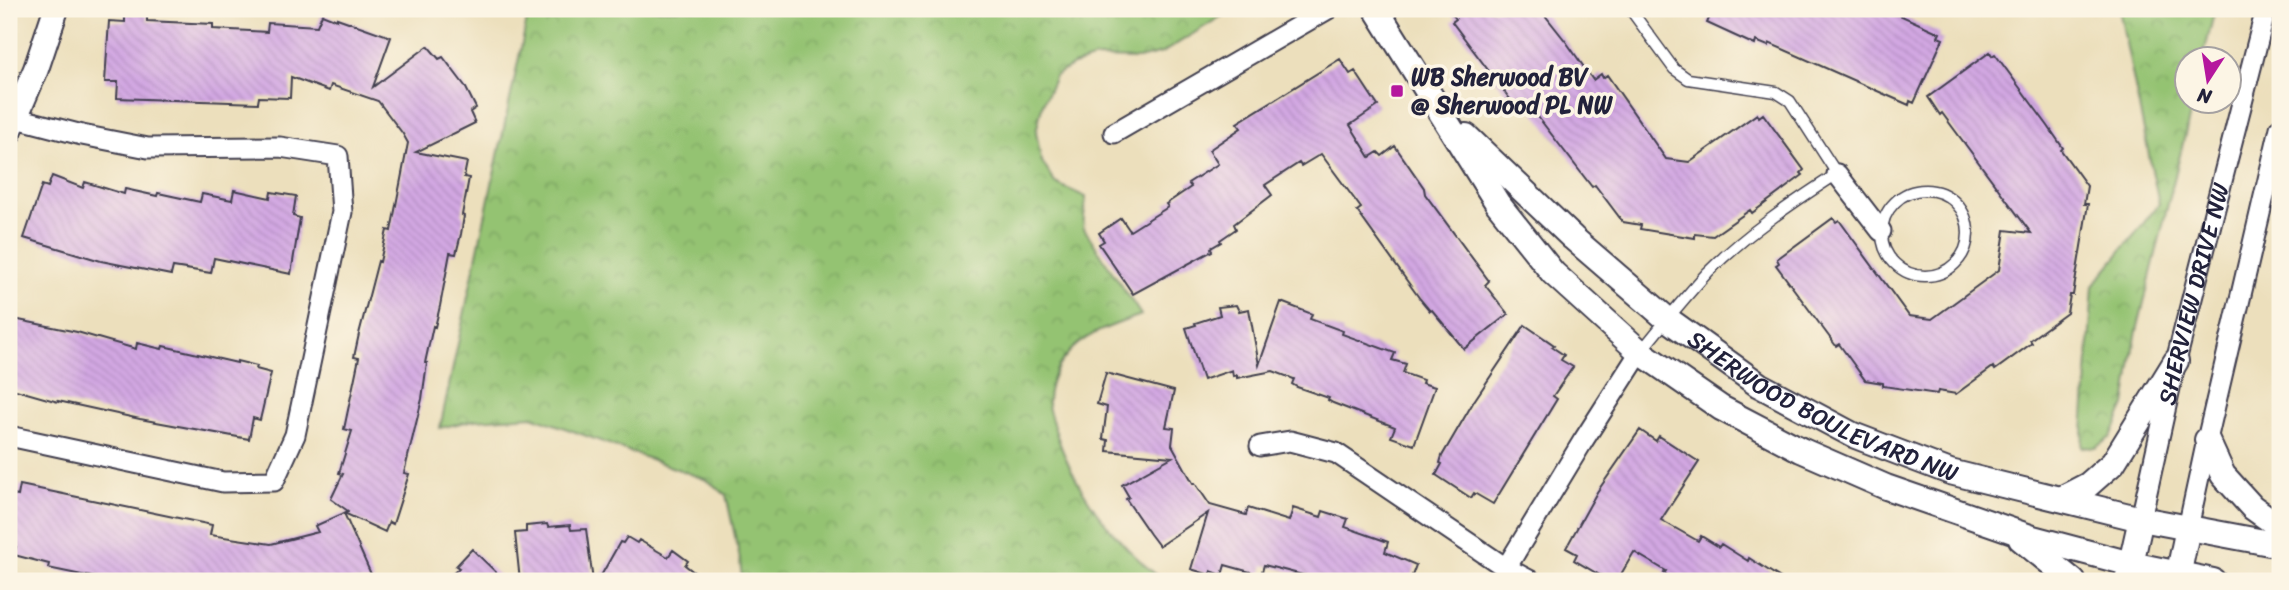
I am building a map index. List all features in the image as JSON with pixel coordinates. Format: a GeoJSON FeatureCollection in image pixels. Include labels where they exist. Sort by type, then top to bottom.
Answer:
{"type":"FeatureCollection","features":[{"type":"Feature","properties":{"kind":"street"},"geometry":{"type":"LineString","coordinates":[[9,436],[223,482],[274,481],[295,435],[342,212],[338,156],[280,147],[148,148],[11,122],[36,69],[56,9]]}},
{"type":"Feature","properties":{"kind":"street"},"geometry":{"type":"LineString","coordinates":[[1114,133],[1328,9]]}},
{"type":"Feature","properties":{"kind":"street","name":"SHERWOOD BOULEVARD NW"},"geometry":{"type":"LineString","coordinates":[[1376,9],[1498,204],[1553,273],[1640,352],[1721,408],[1801,450],[1886,487],[2129,573],[2213,581]]}},
{"type":"Feature","properties":{"kind":"street","name":"SHERVIEW DRIVE NW"},"geometry":{"type":"LineString","coordinates":[[2129,573],[2176,362],[2266,9]]}},
{"type":"Feature","properties":{"kind":"street","name":"SHERWOOD BOULEVARD NW"},"geometry":{"type":"LineString","coordinates":[[1443,113],[1573,237],[1667,319],[1759,385],[1853,435],[1950,472],[2141,519],[2280,545]]}},
{"type":"Feature","properties":{"kind":"street","name":"SHERVIEW DRIVE NW"},"geometry":{"type":"LineString","coordinates":[[2178,578],[2207,439],[2280,128]]}},
{"type":"Feature","properties":{"kind":"street"},"geometry":{"type":"LineString","coordinates":[[1837,174],[1881,231]]}},
{"type":"Feature","properties":{"kind":"street"},"geometry":{"type":"LineString","coordinates":[[1506,568],[1640,352]]}},
{"type":"Feature","properties":{"kind":"street"},"geometry":{"type":"LineString","coordinates":[[2061,499],[2088,485],[2113,463],[2176,362]]}},
{"type":"Feature","properties":{"kind":"street"},"geometry":{"type":"LineString","coordinates":[[2207,439],[2223,475],[2252,507],[2280,527]]}},
{"type":"Feature","properties":{"kind":"street"},"geometry":{"type":"LineString","coordinates":[[1260,446],[1290,441],[1336,453],[1506,568],[1531,581]]}},
{"type":"Feature","properties":{"kind":"street"},"geometry":{"type":"LineString","coordinates":[[2013,532],[2073,581]]}},
{"type":"Feature","properties":{"kind":"lane"},"geometry":{"type":"LineString","coordinates":[[1630,9],[1674,69],[1688,79],[1776,92],[1790,101],[1837,174],[1798,199],[1738,245],[1709,272],[1640,352]]}},
{"type":"Feature","properties":{"kind":"lane"},"geometry":{"type":"LineString","coordinates":[[1926,189],[1943,193],[1957,203],[1966,217],[1969,234],[1965,251],[1955,265],[1940,274],[1923,276],[1907,272],[1893,262],[1884,248],[1881,231],[1885,215],[1895,201],[1909,192],[1926,189]]}},
{"type":"Feature","properties":{"kind":"green space"},"geometry":{"type":"Polygon","coordinates":[[[512,9],[1233,9],[1162,53],[1139,59],[1096,58],[1073,65],[1055,76],[1042,106],[1036,132],[1041,160],[1055,183],[1086,197],[1083,227],[1141,315],[1100,331],[1073,348],[1051,382],[1048,406],[1062,449],[1083,492],[1128,549],[1164,581],[742,581],[726,495],[707,480],[532,416],[474,420],[440,428],[528,15],[512,9]]]}},
{"type":"Feature","properties":{"kind":"green space"},"geometry":{"type":"Polygon","coordinates":[[[2119,9],[2215,9],[2206,46],[2174,46],[2174,116],[2190,116],[2136,335],[2125,405],[2111,437],[2095,448],[2082,447],[2093,286],[2159,204],[2119,9]]]}},
{"type":"Feature","properties":{"kind":"building"},"geometry":{"type":"Polygon","coordinates":[[[1448,9],[1540,9],[1593,80],[1601,74],[1603,78],[1607,75],[1666,159],[1689,162],[1757,114],[1759,117],[1763,114],[1804,170],[1801,173],[1803,175],[1752,213],[1750,210],[1713,236],[1695,234],[1695,238],[1640,229],[1641,225],[1623,222],[1595,185],[1592,187],[1525,100],[1518,105],[1513,103],[1452,22],[1456,19],[1448,9]]]}},
{"type":"Feature","properties":{"kind":"building"},"geometry":{"type":"Polygon","coordinates":[[[1713,9],[1886,9],[1940,33],[1938,37],[1943,39],[1914,103],[1910,101],[1909,105],[1769,43],[1768,46],[1756,41],[1755,45],[1707,23],[1713,9]]]}},
{"type":"Feature","properties":{"kind":"building"},"geometry":{"type":"Polygon","coordinates":[[[125,13],[147,14],[147,21],[213,24],[213,29],[267,32],[268,23],[317,26],[322,14],[391,37],[373,87],[428,46],[439,59],[443,57],[465,86],[476,108],[470,112],[475,123],[416,152],[467,162],[464,177],[469,178],[461,234],[456,254],[450,253],[425,363],[422,399],[404,473],[409,474],[393,524],[389,522],[385,532],[344,513],[348,511],[331,499],[343,474],[339,473],[352,431],[344,429],[359,358],[354,357],[387,230],[391,231],[408,143],[378,101],[331,85],[329,91],[291,77],[290,98],[259,97],[258,103],[117,98],[118,82],[105,82],[109,21],[125,22],[125,13]]]}},
{"type":"Feature","properties":{"kind":"building"},"geometry":{"type":"Polygon","coordinates":[[[1990,52],[1992,56],[1995,54],[2048,126],[2063,148],[2061,150],[2087,186],[2084,204],[2088,204],[2073,295],[2070,295],[2067,313],[1995,370],[1993,367],[1956,394],[1883,386],[1883,383],[1865,380],[1839,344],[1836,346],[1776,265],[1779,263],[1777,259],[1833,218],[1836,222],[1839,220],[1909,316],[1932,319],[1999,270],[2005,230],[2031,233],[1928,97],[1990,52]]]}},
{"type":"Feature","properties":{"kind":"building"},"geometry":{"type":"Polygon","coordinates":[[[1340,59],[1350,74],[1355,71],[1378,106],[1350,125],[1370,157],[1378,152],[1382,156],[1395,146],[1424,188],[1425,194],[1489,281],[1485,285],[1508,314],[1464,349],[1420,299],[1357,211],[1361,208],[1321,154],[1301,166],[1299,163],[1265,185],[1272,195],[1234,224],[1236,229],[1211,248],[1212,251],[1133,294],[1099,244],[1104,241],[1099,233],[1121,218],[1130,231],[1168,207],[1166,204],[1191,187],[1188,183],[1218,164],[1209,150],[1241,128],[1237,123],[1340,59]]]}},
{"type":"Feature","properties":{"kind":"building"},"geometry":{"type":"Polygon","coordinates":[[[52,176],[83,188],[85,182],[124,194],[125,189],[200,202],[202,194],[232,200],[234,190],[270,198],[271,192],[296,196],[293,216],[300,218],[291,274],[214,258],[211,273],[173,267],[171,275],[101,261],[24,238],[42,185],[48,187],[52,176]]]}},
{"type":"Feature","properties":{"kind":"building"},"geometry":{"type":"Polygon","coordinates":[[[1281,302],[1312,314],[1310,319],[1343,331],[1342,334],[1395,353],[1392,360],[1406,364],[1403,373],[1435,387],[1414,445],[1391,437],[1395,427],[1297,387],[1292,384],[1294,379],[1273,371],[1237,378],[1237,375],[1233,376],[1232,370],[1203,380],[1186,328],[1220,315],[1218,307],[1236,305],[1239,311],[1249,309],[1259,365],[1281,302]]]}},
{"type":"Feature","properties":{"kind":"building"},"geometry":{"type":"Polygon","coordinates":[[[9,318],[77,332],[136,349],[137,343],[162,349],[163,346],[257,366],[256,369],[271,373],[260,420],[253,418],[249,439],[58,402],[9,388],[9,318]]]}},
{"type":"Feature","properties":{"kind":"building"},"geometry":{"type":"Polygon","coordinates":[[[1525,325],[1554,345],[1552,347],[1564,355],[1561,360],[1573,367],[1553,396],[1557,399],[1493,504],[1474,493],[1471,498],[1436,475],[1442,464],[1442,456],[1474,401],[1525,325]]]}},
{"type":"Feature","properties":{"kind":"building"},"geometry":{"type":"Polygon","coordinates":[[[1106,373],[1174,391],[1166,427],[1174,428],[1172,445],[1193,483],[1210,505],[1246,515],[1248,508],[1289,521],[1293,508],[1321,517],[1323,511],[1348,519],[1345,527],[1388,542],[1385,552],[1416,565],[1410,581],[1326,581],[1264,565],[1261,575],[1225,565],[1222,575],[1211,571],[1210,575],[1191,569],[1208,513],[1159,546],[1150,534],[1126,499],[1129,497],[1122,485],[1172,457],[1107,451],[1108,440],[1103,439],[1107,407],[1097,404],[1106,373]]]}},
{"type":"Feature","properties":{"kind":"building"},"geometry":{"type":"Polygon","coordinates":[[[1640,430],[1656,441],[1659,436],[1699,462],[1661,520],[1698,541],[1701,536],[1719,547],[1721,544],[1785,581],[1676,581],[1664,573],[1666,571],[1634,552],[1617,581],[1610,581],[1574,560],[1577,554],[1566,548],[1597,492],[1640,430]]]}},
{"type":"Feature","properties":{"kind":"building"},"geometry":{"type":"Polygon","coordinates":[[[20,485],[212,525],[210,535],[271,544],[318,532],[315,526],[344,513],[374,581],[111,581],[48,568],[49,564],[14,555],[16,547],[9,545],[9,518],[13,495],[18,496],[20,485]]]}},
{"type":"Feature","properties":{"kind":"building"},"geometry":{"type":"Polygon","coordinates":[[[547,524],[548,527],[570,525],[571,530],[586,529],[593,581],[520,581],[515,533],[526,532],[526,526],[547,524]]]}},
{"type":"Feature","properties":{"kind":"building"},"geometry":{"type":"Polygon","coordinates":[[[627,537],[637,543],[639,540],[668,557],[673,550],[688,561],[685,565],[705,581],[598,581],[620,542],[623,543],[627,537]]]}},
{"type":"Feature","properties":{"kind":"building"},"geometry":{"type":"Polygon","coordinates":[[[472,549],[505,581],[445,581],[459,568],[456,566],[472,549]]]}},
{"type":"Feature","properties":{"kind":"place","name":"WB Sherwood BV @ Sherwood PL NW"},"geometry":{"type":"Point","coordinates":[1397,91]}}]}
